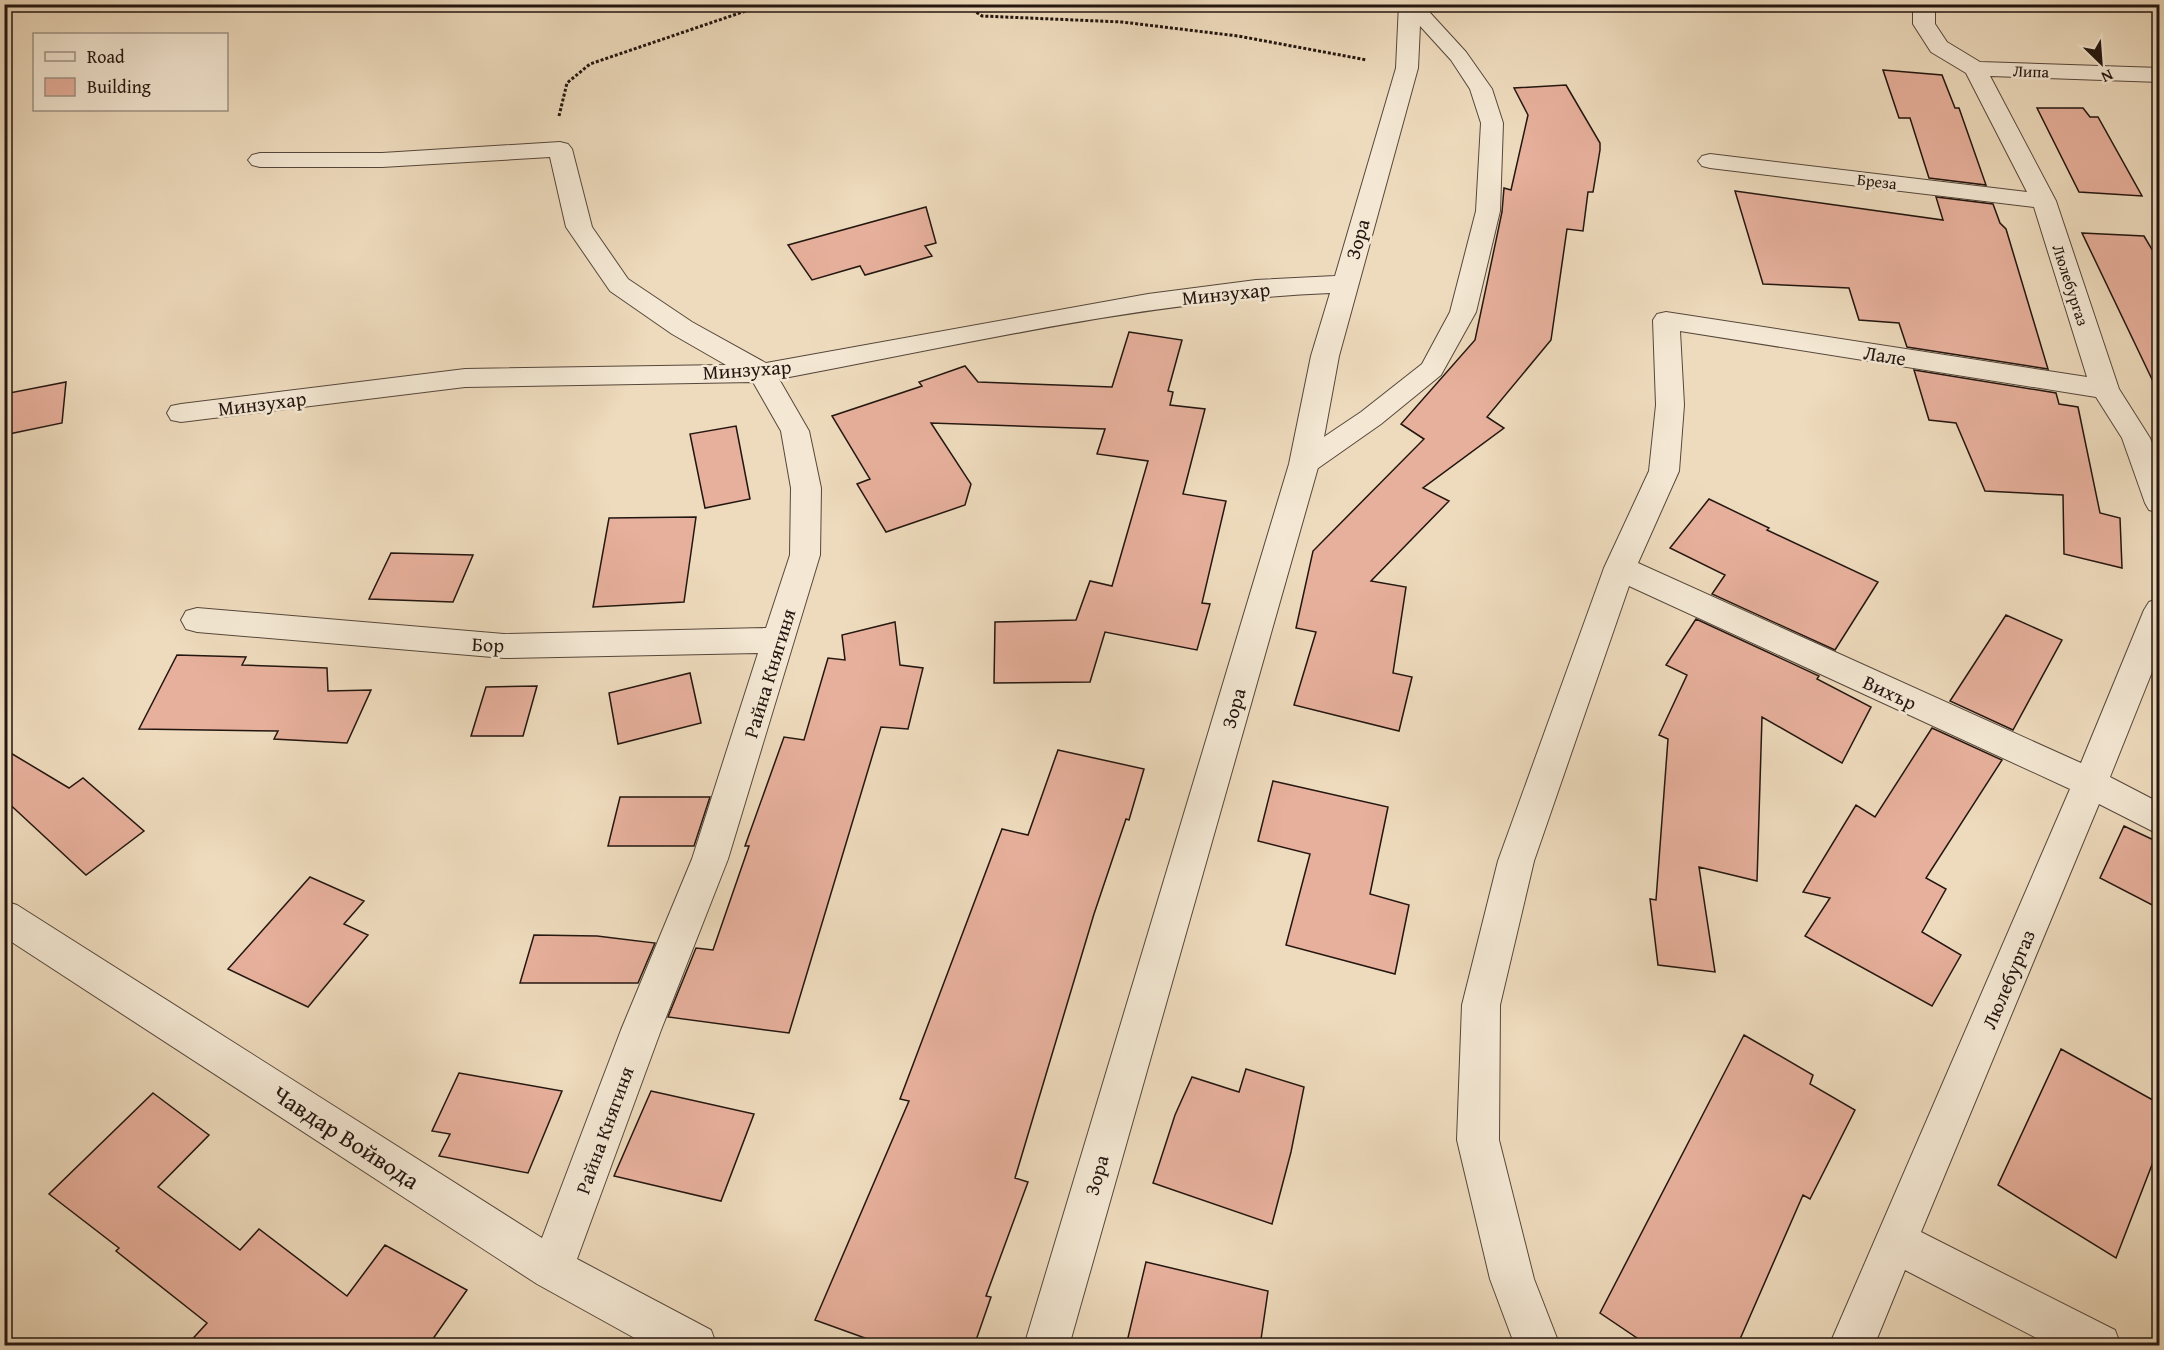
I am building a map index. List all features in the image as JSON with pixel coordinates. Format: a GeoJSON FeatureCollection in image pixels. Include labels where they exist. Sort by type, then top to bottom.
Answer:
{"type":"FeatureCollection","features":[{"type":"Feature","properties":{"kind":"street","name":"Зора"},"geometry":{"type":"LineString","coordinates":[[1046,1346],[1304,464],[1325,356],[1407,68],[1410,4]]}},
{"type":"Feature","properties":{"kind":"street"},"geometry":{"type":"LineString","coordinates":[[1924,4],[1924,24],[1939,47],[1975,69]]}},
{"type":"Feature","properties":{"kind":"street","name":"Липа"},"geometry":{"type":"LineString","coordinates":[[1975,69],[2160,75]]}},
{"type":"Feature","properties":{"kind":"street","name":"Люлебургаз"},"geometry":{"type":"LineString","coordinates":[[1975,69],[2044,201],[2105,389],[2136,438],[2160,503]]}},
{"type":"Feature","properties":{"kind":"street"},"geometry":{"type":"LineString","coordinates":[[260,160],[382,160],[560,149],[579,227],[619,285],[682,328],[762,373]]}},
{"type":"Feature","properties":{"kind":"street","name":"Бреза"},"geometry":{"type":"LineString","coordinates":[[1710,161],[2044,201]]}},
{"type":"Feature","properties":{"kind":"street","name":"Минзухар"},"geometry":{"type":"LineString","coordinates":[[181,412],[465,378],[762,373],[1148,302],[1256,288],[1344,284]]}},
{"type":"Feature","properties":{"kind":"street","name":"Лале"},"geometry":{"type":"LineString","coordinates":[[1620,568],[1664,471],[1670,405],[1666,320],[2105,389]]}},
{"type":"Feature","properties":{"kind":"street","name":"Райна Княгиня"},"geometry":{"type":"LineString","coordinates":[[552,1269],[641,1030],[710,859],[805,555],[806,488],[795,431],[762,373]]}},
{"type":"Feature","properties":{"kind":"street"},"geometry":{"type":"LineString","coordinates":[[1538,1346],[1512,1279],[1478,1140],[1481,1005],[1516,861],[1620,568]]}},
{"type":"Feature","properties":{"kind":"street","name":"Вихър"},"geometry":{"type":"LineString","coordinates":[[1620,568],[2090,783],[2160,820]]}},
{"type":"Feature","properties":{"kind":"street","name":"Люлебургаз"},"geometry":{"type":"LineString","coordinates":[[1851,1346],[2090,783],[2160,610]]}},
{"type":"Feature","properties":{"kind":"street","name":"Бор"},"geometry":{"type":"LineString","coordinates":[[197,620],[383,638],[504,646],[780,640]]}},
{"type":"Feature","properties":{"kind":"street","name":"Чавдар Войвода"},"geometry":{"type":"LineString","coordinates":[[4,917],[552,1269],[695,1346]]}},
{"type":"Feature","properties":{"kind":"street"},"geometry":{"type":"LineString","coordinates":[[1896,1242],[2099,1346]]}},
{"type":"Feature","properties":{"kind":"lane"},"geometry":{"type":"LineString","coordinates":[[1304,464],[1371,418],[1432,369],[1462,312],[1488,211],[1492,123],[1481,89],[1459,56],[1410,4]]}},
{"type":"Feature","properties":{"kind":"path"},"geometry":{"type":"LineString","coordinates":[[560,149],[559,109],[567,83],[590,64],[766,4]]}},
{"type":"Feature","properties":{"kind":"path"},"geometry":{"type":"LineString","coordinates":[[964,4],[982,16],[1122,22],[1238,36],[1407,68]]}},
{"type":"Feature","properties":{"kind":"building"},"geometry":{"type":"Polygon","coordinates":[[[1883,70],[1942,75],[1955,108],[1959,108],[1986,185],[1929,178],[1910,118],[1899,118],[1883,70]]]}},
{"type":"Feature","properties":{"kind":"building"},"geometry":{"type":"Polygon","coordinates":[[[1566,85],[1600,143],[1600,150],[1593,192],[1588,192],[1583,231],[1567,229],[1551,340],[1487,417],[1504,428],[1423,488],[1449,501],[1371,581],[1406,587],[1393,673],[1412,677],[1399,731],[1294,705],[1316,632],[1296,628],[1313,551],[1424,439],[1401,424],[1475,340],[1502,212],[1504,188],[1511,190],[1528,115],[1514,88],[1566,85]]]}},
{"type":"Feature","properties":{"kind":"building"},"geometry":{"type":"Polygon","coordinates":[[[2037,108],[2083,108],[2090,117],[2098,117],[2142,196],[2079,192],[2037,108]]]}},
{"type":"Feature","properties":{"kind":"building"},"geometry":{"type":"Polygon","coordinates":[[[1735,191],[1943,220],[1936,197],[1993,204],[2000,223],[2006,229],[2048,369],[1907,347],[1899,323],[1859,320],[1849,288],[1763,284],[1735,191]]]}},
{"type":"Feature","properties":{"kind":"building"},"geometry":{"type":"Polygon","coordinates":[[[926,207],[936,243],[925,246],[932,256],[865,275],[860,266],[812,280],[788,245],[926,207]]]}},
{"type":"Feature","properties":{"kind":"building"},"geometry":{"type":"Polygon","coordinates":[[[2082,233],[2144,236],[2160,263],[2160,396],[2082,233]]]}},
{"type":"Feature","properties":{"kind":"building"},"geometry":{"type":"Polygon","coordinates":[[[1129,332],[1182,340],[1168,391],[1173,392],[1170,405],[1205,409],[1183,494],[1226,501],[1202,603],[1210,604],[1197,650],[1105,632],[1090,682],[994,683],[995,622],[1076,620],[1090,581],[1112,586],[1148,461],[1097,454],[1105,429],[931,423],[971,484],[965,505],[886,532],[857,484],[870,479],[832,416],[922,386],[919,382],[965,366],[978,382],[1112,387],[1129,332]]]}},
{"type":"Feature","properties":{"kind":"building"},"geometry":{"type":"Polygon","coordinates":[[[1914,370],[2056,393],[2059,404],[2078,407],[2100,513],[2120,518],[2122,568],[2064,554],[2063,495],[1985,491],[1956,423],[1929,420],[1914,370]]]}},
{"type":"Feature","properties":{"kind":"building"},"geometry":{"type":"Polygon","coordinates":[[[66,382],[62,423],[4,435],[4,394],[66,382]]]}},
{"type":"Feature","properties":{"kind":"building"},"geometry":{"type":"Polygon","coordinates":[[[736,426],[750,499],[705,508],[690,434],[736,426]]]}},
{"type":"Feature","properties":{"kind":"building"},"geometry":{"type":"Polygon","coordinates":[[[1709,499],[1769,528],[1767,530],[1878,582],[1835,650],[1712,594],[1725,575],[1670,548],[1709,499]]]}},
{"type":"Feature","properties":{"kind":"building"},"geometry":{"type":"Polygon","coordinates":[[[696,517],[684,602],[593,607],[609,518],[696,517]]]}},
{"type":"Feature","properties":{"kind":"building"},"geometry":{"type":"Polygon","coordinates":[[[391,553],[473,555],[453,602],[369,599],[391,553]]]}},
{"type":"Feature","properties":{"kind":"building"},"geometry":{"type":"Polygon","coordinates":[[[2006,615],[2062,640],[2013,730],[1950,701],[2006,615]]]}},
{"type":"Feature","properties":{"kind":"building"},"geometry":{"type":"Polygon","coordinates":[[[1696,619],[1819,676],[1817,679],[1871,707],[1842,763],[1762,717],[1757,881],[1699,867],[1715,972],[1658,965],[1650,899],[1656,900],[1668,739],[1659,735],[1687,675],[1666,665],[1696,619]]]}},
{"type":"Feature","properties":{"kind":"building"},"geometry":{"type":"Polygon","coordinates":[[[895,622],[900,665],[923,668],[908,729],[881,727],[789,1033],[668,1017],[696,948],[713,950],[749,846],[745,846],[784,737],[804,740],[828,658],[845,660],[842,635],[895,622]]]}},
{"type":"Feature","properties":{"kind":"building"},"geometry":{"type":"Polygon","coordinates":[[[177,655],[246,657],[242,665],[327,668],[328,691],[371,690],[347,743],[274,739],[278,731],[139,729],[177,655]]]}},
{"type":"Feature","properties":{"kind":"building"},"geometry":{"type":"Polygon","coordinates":[[[690,673],[701,723],[618,744],[609,693],[690,673]]]}},
{"type":"Feature","properties":{"kind":"building"},"geometry":{"type":"Polygon","coordinates":[[[537,686],[523,736],[471,736],[486,687],[537,686]]]}},
{"type":"Feature","properties":{"kind":"building"},"geometry":{"type":"Polygon","coordinates":[[[1932,728],[2002,760],[1926,878],[1946,889],[1922,932],[1961,955],[1932,1006],[1805,936],[1830,898],[1803,892],[1856,805],[1875,817],[1932,728]]]}},
{"type":"Feature","properties":{"kind":"building"},"geometry":{"type":"Polygon","coordinates":[[[4,749],[69,788],[83,778],[144,831],[86,875],[4,799],[4,749]]]}},
{"type":"Feature","properties":{"kind":"building"},"geometry":{"type":"Polygon","coordinates":[[[1058,750],[1144,769],[1129,820],[1126,819],[1094,914],[1015,1178],[1028,1182],[986,1296],[991,1297],[974,1346],[887,1346],[815,1320],[909,1101],[900,1099],[1002,829],[1028,835],[1058,750]]]}},
{"type":"Feature","properties":{"kind":"building"},"geometry":{"type":"Polygon","coordinates":[[[1273,781],[1388,807],[1370,894],[1409,905],[1395,974],[1286,945],[1310,854],[1258,841],[1273,781]]]}},
{"type":"Feature","properties":{"kind":"building"},"geometry":{"type":"Polygon","coordinates":[[[620,797],[710,797],[694,846],[608,846],[620,797]]]}},
{"type":"Feature","properties":{"kind":"building"},"geometry":{"type":"Polygon","coordinates":[[[2124,826],[2160,843],[2160,909],[2100,878],[2124,826]]]}},
{"type":"Feature","properties":{"kind":"building"},"geometry":{"type":"Polygon","coordinates":[[[310,877],[364,901],[344,924],[368,935],[308,1007],[228,969],[310,877]]]}},
{"type":"Feature","properties":{"kind":"building"},"geometry":{"type":"Polygon","coordinates":[[[534,935],[597,936],[655,943],[638,983],[520,983],[534,935]]]}},
{"type":"Feature","properties":{"kind":"building"},"geometry":{"type":"Polygon","coordinates":[[[1744,1035],[1813,1075],[1810,1084],[1855,1110],[1810,1199],[1803,1195],[1737,1346],[1649,1346],[1600,1313],[1744,1035]]]}},
{"type":"Feature","properties":{"kind":"building"},"geometry":{"type":"Polygon","coordinates":[[[2061,1049],[2160,1104],[2160,1144],[2116,1258],[1998,1185],[2061,1049]]]}},
{"type":"Feature","properties":{"kind":"building"},"geometry":{"type":"Polygon","coordinates":[[[1246,1069],[1304,1087],[1291,1152],[1272,1224],[1153,1183],[1175,1115],[1192,1077],[1239,1092],[1246,1069]]]}},
{"type":"Feature","properties":{"kind":"building"},"geometry":{"type":"Polygon","coordinates":[[[459,1073],[562,1091],[528,1173],[439,1156],[450,1134],[432,1131],[459,1073]]]}},
{"type":"Feature","properties":{"kind":"building"},"geometry":{"type":"Polygon","coordinates":[[[651,1091],[754,1114],[721,1201],[614,1176],[651,1091]]]}},
{"type":"Feature","properties":{"kind":"building"},"geometry":{"type":"Polygon","coordinates":[[[153,1093],[209,1135],[158,1187],[240,1250],[259,1229],[347,1296],[385,1245],[467,1290],[428,1346],[186,1346],[207,1323],[116,1251],[119,1248],[49,1194],[153,1093]]]}},
{"type":"Feature","properties":{"kind":"building"},"geometry":{"type":"Polygon","coordinates":[[[1146,1262],[1268,1291],[1260,1346],[1126,1346],[1146,1262]]]}}]}
